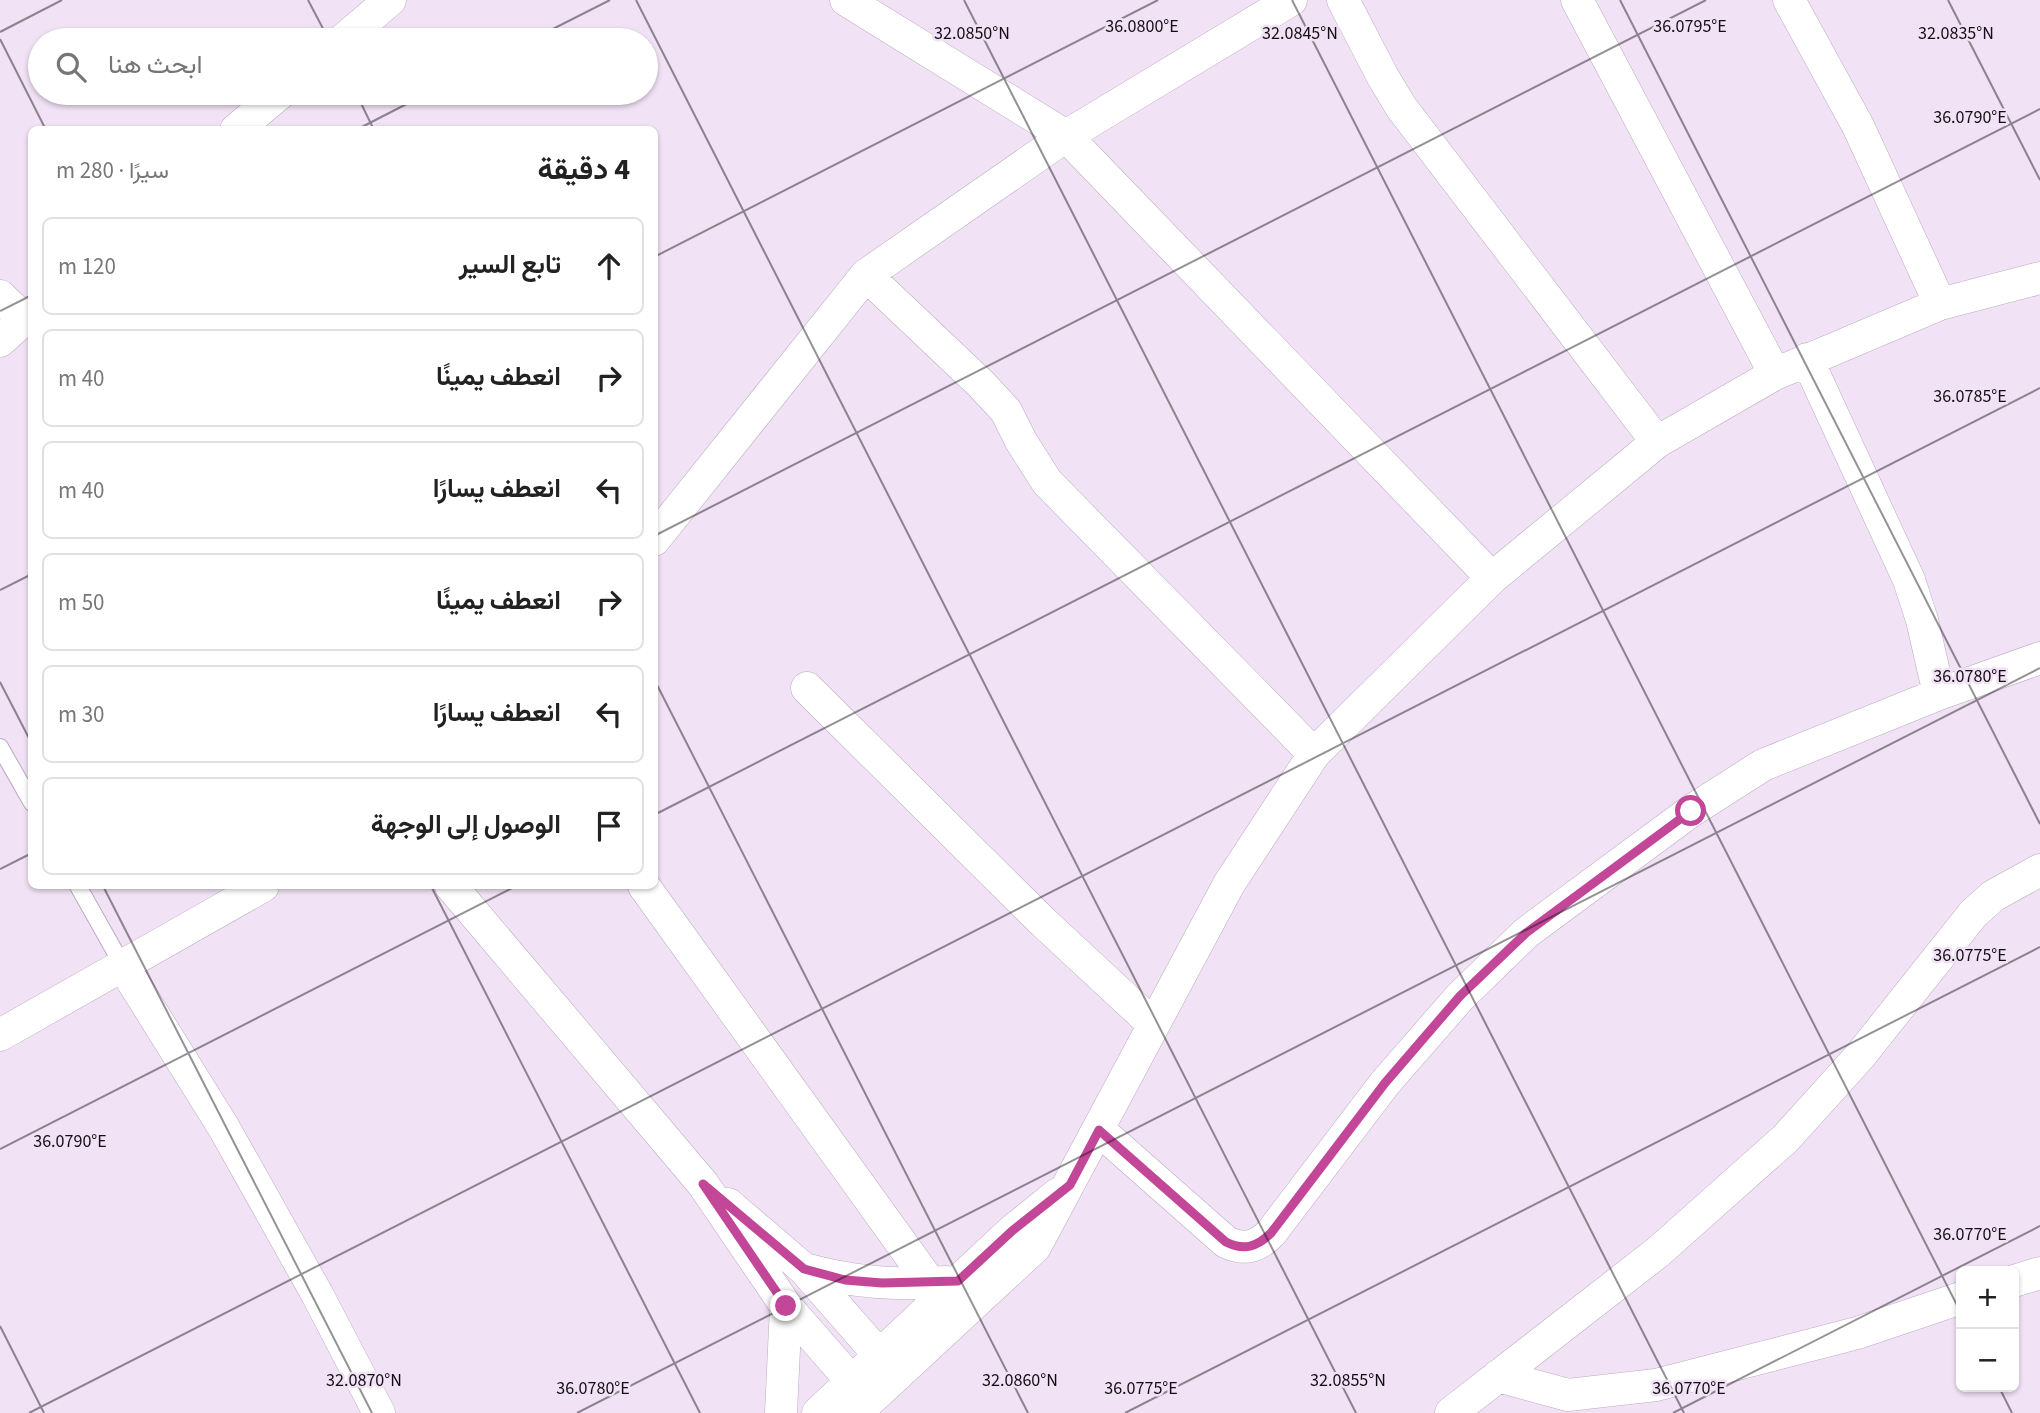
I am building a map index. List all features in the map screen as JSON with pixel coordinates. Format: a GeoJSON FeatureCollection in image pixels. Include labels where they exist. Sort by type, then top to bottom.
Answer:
{"type":"FeatureCollection","features":[{"type":"Feature","properties":{"kind":"street"},"geometry":{"type":"LineString","coordinates":[[356,28],[390,0]]}},
{"type":"Feature","properties":{"kind":"street"},"geometry":{"type":"LineString","coordinates":[[846,0],[1066,136],[1492,578]]}},
{"type":"Feature","properties":{"kind":"street"},"geometry":{"type":"LineString","coordinates":[[658,535],[866,275],[1066,136],[1291,0]]}},
{"type":"Feature","properties":{"kind":"street"},"geometry":{"type":"LineString","coordinates":[[1343,0],[1382,77],[1401,107],[1657,442]]}},
{"type":"Feature","properties":{"kind":"street"},"geometry":{"type":"LineString","coordinates":[[1577,0],[1775,374]]}},
{"type":"Feature","properties":{"kind":"street"},"geometry":{"type":"LineString","coordinates":[[1789,0],[1858,125],[1940,304]]}},
{"type":"Feature","properties":{"kind":"street"},"geometry":{"type":"LineString","coordinates":[[241,126],[266,105]]}},
{"type":"Feature","properties":{"kind":"street"},"geometry":{"type":"LineString","coordinates":[[866,275],[981,384],[1006,411],[1047,482],[1314,754]]}},
{"type":"Feature","properties":{"kind":"street"},"geometry":{"type":"LineString","coordinates":[[888,1365],[1035,1247],[1229,884],[1314,754],[1492,578],[1657,442],[1775,374],[1940,304],[2040,278]]}},
{"type":"Feature","properties":{"kind":"street"},"geometry":{"type":"LineString","coordinates":[[0,296],[28,315],[0,341]]}},
{"type":"Feature","properties":{"kind":"street"},"geometry":{"type":"LineString","coordinates":[[1807,359],[1909,580],[1922,620],[1939,694]]}},
{"type":"Feature","properties":{"kind":"street"},"geometry":{"type":"LineString","coordinates":[[1099,1130],[1226,1242],[1236,1247],[1261,1243],[1385,1083],[1460,996],[1526,933],[1691,811],[1763,765],[1939,694],[2040,658]]}},
{"type":"Feature","properties":{"kind":"street"},"geometry":{"type":"LineString","coordinates":[[807,688],[1043,922],[1153,1024]]}},
{"type":"Feature","properties":{"kind":"street"},"geometry":{"type":"LineString","coordinates":[[1451,1413],[1658,1252],[1785,1139],[1860,1055],[1973,914],[1993,896],[2040,870]]}},
{"type":"Feature","properties":{"kind":"street"},"geometry":{"type":"LineString","coordinates":[[0,1035],[258,889]]}},
{"type":"Feature","properties":{"kind":"street"},"geometry":{"type":"LineString","coordinates":[[454,889],[703,1184],[786,1306],[858,1399]]}},
{"type":"Feature","properties":{"kind":"street"},"geometry":{"type":"LineString","coordinates":[[646,889],[944,1282]]}},
{"type":"Feature","properties":{"kind":"street"},"geometry":{"type":"LineString","coordinates":[[123,966],[224,1128],[317,1294],[379,1413]]}},
{"type":"Feature","properties":{"kind":"street"},"geometry":{"type":"LineString","coordinates":[[703,1184],[804,1269],[888,1365]]}},
{"type":"Feature","properties":{"kind":"street"},"geometry":{"type":"LineString","coordinates":[[818,1413],[858,1399],[888,1365],[944,1282],[1070,1185]]}},
{"type":"Feature","properties":{"kind":"street"},"geometry":{"type":"LineString","coordinates":[[804,1269],[845,1280],[882,1283],[944,1282]]}},
{"type":"Feature","properties":{"kind":"street"},"geometry":{"type":"LineString","coordinates":[[2019,1279],[2040,1273]]}},
{"type":"Feature","properties":{"kind":"street"},"geometry":{"type":"LineString","coordinates":[[1498,1376],[1568,1395],[1656,1385],[1857,1333],[1956,1300]]}},
{"type":"Feature","properties":{"kind":"street"},"geometry":{"type":"LineString","coordinates":[[781,1413],[786,1306]]}},
{"type":"Feature","properties":{"kind":"lane"},"geometry":{"type":"LineString","coordinates":[[0,747],[28,796]]}},
{"type":"Feature","properties":{"kind":"lane"},"geometry":{"type":"LineString","coordinates":[[80,889],[123,966]]}},
{"type":"Feature","properties":{"kind":"route"},"geometry":{"type":"LineString","coordinates":[[786,1306],[703,1184],[804,1269],[845,1280],[882,1283],[958,1281],[1012,1231],[1070,1185],[1099,1130],[1226,1242],[1236,1247],[1261,1243],[1385,1083],[1460,996],[1526,933],[1691,811]]}}]}
